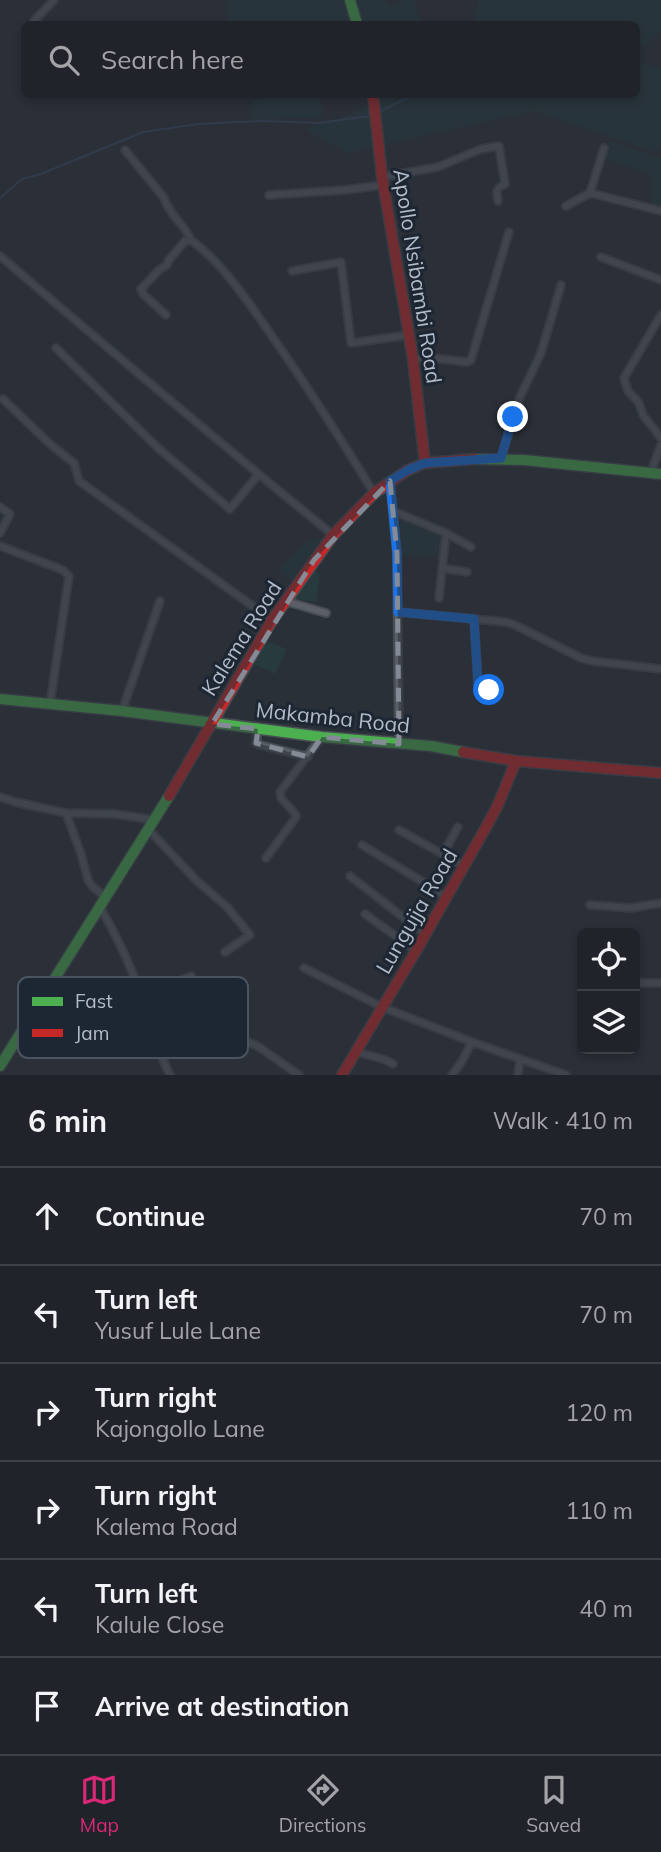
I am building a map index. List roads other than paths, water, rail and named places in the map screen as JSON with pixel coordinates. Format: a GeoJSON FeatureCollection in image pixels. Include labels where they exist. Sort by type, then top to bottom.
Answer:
{"type":"FeatureCollection","features":[{"type":"Feature","properties":{"kind":"street"},"geometry":{"type":"LineString","coordinates":[[34,21],[54,0]]}},
{"type":"Feature","properties":{"kind":"street"},"geometry":{"type":"LineString","coordinates":[[350,0],[356,21]]}},
{"type":"Feature","properties":{"kind":"street","name":"Apollo Nsibambi Road"},"geometry":{"type":"LineString","coordinates":[[373,98],[383,181],[413,359],[425,463]]}},
{"type":"Feature","properties":{"kind":"street"},"geometry":{"type":"LineString","coordinates":[[269,195],[344,190],[438,167],[481,149],[499,146],[505,184],[496,192],[498,201]]}},
{"type":"Feature","properties":{"kind":"street"},"geometry":{"type":"LineString","coordinates":[[590,193],[604,148]]}},
{"type":"Feature","properties":{"kind":"street"},"geometry":{"type":"LineString","coordinates":[[125,150],[164,198],[167,208],[191,240],[222,270],[252,307],[345,444],[374,493]]}},
{"type":"Feature","properties":{"kind":"street"},"geometry":{"type":"LineString","coordinates":[[566,206],[590,193],[661,211]]}},
{"type":"Feature","properties":{"kind":"street"},"geometry":{"type":"LineString","coordinates":[[413,359],[471,360],[509,232]]}},
{"type":"Feature","properties":{"kind":"street"},"geometry":{"type":"LineString","coordinates":[[166,315],[141,289],[167,265],[167,261],[185,242],[191,240]]}},
{"type":"Feature","properties":{"kind":"street"},"geometry":{"type":"LineString","coordinates":[[0,256],[258,475],[333,535]]}},
{"type":"Feature","properties":{"kind":"street"},"geometry":{"type":"LineString","coordinates":[[601,257],[661,279]]}},
{"type":"Feature","properties":{"kind":"street"},"geometry":{"type":"LineString","coordinates":[[292,271],[341,262],[351,343],[409,335]]}},
{"type":"Feature","properties":{"kind":"street"},"geometry":{"type":"LineString","coordinates":[[501,458],[519,399],[541,353],[561,285]]}},
{"type":"Feature","properties":{"kind":"street"},"geometry":{"type":"LineString","coordinates":[[661,315],[624,378],[628,391],[639,403],[643,415],[661,438]]}},
{"type":"Feature","properties":{"kind":"street"},"geometry":{"type":"LineString","coordinates":[[56,348],[158,448],[230,509],[258,475]]}},
{"type":"Feature","properties":{"kind":"street"},"geometry":{"type":"LineString","coordinates":[[3,398],[51,445],[74,463],[79,481],[272,620]]}},
{"type":"Feature","properties":{"kind":"street"},"geometry":{"type":"LineString","coordinates":[[656,473],[661,445]]}},
{"type":"Feature","properties":{"kind":"street","name":"Kalema Road"},"geometry":{"type":"LineString","coordinates":[[56,977],[149,831],[272,620],[333,535],[374,493],[408,470],[425,463],[501,458],[656,473]]}},
{"type":"Feature","properties":{"kind":"street"},"geometry":{"type":"LineString","coordinates":[[390,481],[397,553],[399,744]]}},
{"type":"Feature","properties":{"kind":"street"},"geometry":{"type":"LineString","coordinates":[[0,507],[10,514],[0,533]]}},
{"type":"Feature","properties":{"kind":"street"},"geometry":{"type":"LineString","coordinates":[[393,511],[446,533],[471,547]]}},
{"type":"Feature","properties":{"kind":"street"},"geometry":{"type":"LineString","coordinates":[[439,598],[446,533]]}},
{"type":"Feature","properties":{"kind":"street"},"geometry":{"type":"LineString","coordinates":[[0,545],[64,571],[69,576],[50,704]]}},
{"type":"Feature","properties":{"kind":"street"},"geometry":{"type":"LineString","coordinates":[[442,568],[467,572]]}},
{"type":"Feature","properties":{"kind":"street"},"geometry":{"type":"LineString","coordinates":[[122,711],[160,601]]}},
{"type":"Feature","properties":{"kind":"street"},"geometry":{"type":"LineString","coordinates":[[285,601],[326,613]]}},
{"type":"Feature","properties":{"kind":"street"},"geometry":{"type":"LineString","coordinates":[[398,612],[506,622],[582,658],[661,669]]}},
{"type":"Feature","properties":{"kind":"street"},"geometry":{"type":"LineString","coordinates":[[474,619],[478,684],[494,692]]}},
{"type":"Feature","properties":{"kind":"street","name":"Makamba Road"},"geometry":{"type":"LineString","coordinates":[[0,699],[122,711],[322,737],[431,746],[516,761],[661,774]]}},
{"type":"Feature","properties":{"kind":"street"},"geometry":{"type":"LineString","coordinates":[[258,729],[256,743],[308,757]]}},
{"type":"Feature","properties":{"kind":"street"},"geometry":{"type":"LineString","coordinates":[[266,858],[296,817],[280,792],[322,737]]}},
{"type":"Feature","properties":{"kind":"street","name":"Lungujja Road"},"geometry":{"type":"LineString","coordinates":[[342,1075],[447,898],[497,807],[516,761]]}},
{"type":"Feature","properties":{"kind":"street"},"geometry":{"type":"LineString","coordinates":[[0,797],[66,813],[115,814],[155,820]]}},
{"type":"Feature","properties":{"kind":"street"},"geometry":{"type":"LineString","coordinates":[[66,813],[88,880],[103,903],[135,977]]}},
{"type":"Feature","properties":{"kind":"street"},"geometry":{"type":"LineString","coordinates":[[443,855],[458,827]]}},
{"type":"Feature","properties":{"kind":"street"},"geometry":{"type":"LineString","coordinates":[[399,830],[464,866]]}},
{"type":"Feature","properties":{"kind":"street"},"geometry":{"type":"LineString","coordinates":[[149,831],[227,907],[250,935],[225,952]]}},
{"type":"Feature","properties":{"kind":"street"},"geometry":{"type":"LineString","coordinates":[[362,845],[447,898]]}},
{"type":"Feature","properties":{"kind":"street"},"geometry":{"type":"LineString","coordinates":[[350,876],[426,935]]}},
{"type":"Feature","properties":{"kind":"street"},"geometry":{"type":"LineString","coordinates":[[590,905],[631,908],[661,904]]}},
{"type":"Feature","properties":{"kind":"street"},"geometry":{"type":"LineString","coordinates":[[365,914],[416,951]]}},
{"type":"Feature","properties":{"kind":"street"},"geometry":{"type":"LineString","coordinates":[[304,968],[382,1007],[566,1075]]}},
{"type":"Feature","properties":{"kind":"street"},"geometry":{"type":"LineString","coordinates":[[640,982],[661,983]]}},
{"type":"Feature","properties":{"kind":"street","name":"Kalema Road"},"geometry":{"type":"LineString","coordinates":[[0,1066],[18,1038]]}},
{"type":"Feature","properties":{"kind":"street"},"geometry":{"type":"LineString","coordinates":[[248,1042],[299,1075]]}},
{"type":"Feature","properties":{"kind":"street"},"geometry":{"type":"LineString","coordinates":[[452,1075],[463,1061],[472,1042]]}},
{"type":"Feature","properties":{"kind":"street"},"geometry":{"type":"LineString","coordinates":[[356,1051],[386,1059],[393,1064]]}},
{"type":"Feature","properties":{"kind":"street"},"geometry":{"type":"LineString","coordinates":[[517,1075],[520,1059]]}},
{"type":"Feature","properties":{"kind":"street"},"geometry":{"type":"LineString","coordinates":[[158,1075],[169,1073]]}},
{"type":"Feature","properties":{"kind":"waterway"},"geometry":{"type":"LineString","coordinates":[[379,112],[407,98]]}},
{"type":"Feature","properties":{"kind":"waterway"},"geometry":{"type":"LineString","coordinates":[[0,198],[22,179],[41,174],[143,132],[198,124],[263,121],[318,123],[370,116]]}}]}
